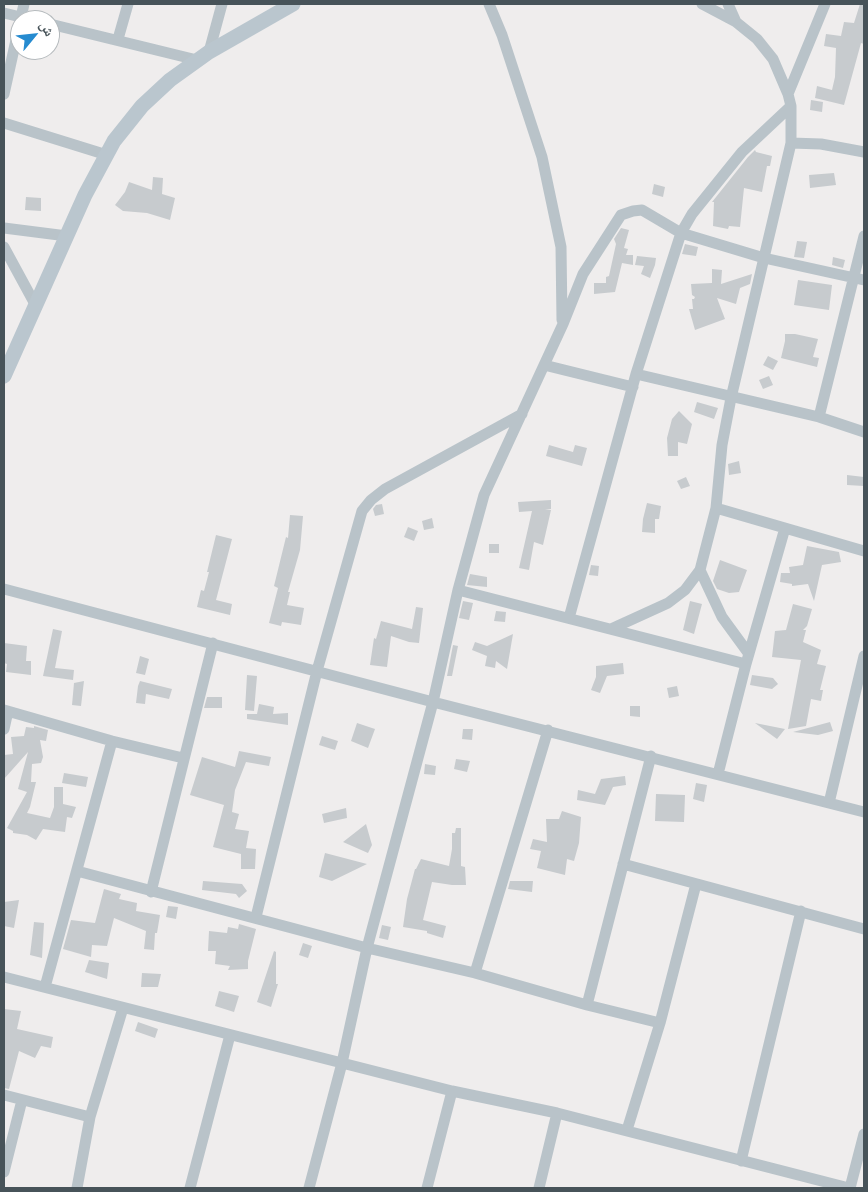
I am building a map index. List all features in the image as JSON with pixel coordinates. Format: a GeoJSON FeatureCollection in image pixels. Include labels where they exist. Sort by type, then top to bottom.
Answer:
{"type":"FeatureCollection","features":[{"type":"Feature","properties":{"kind":"main road"},"geometry":{"type":"LineString","coordinates":[[4,376],[85,195],[114,141],[142,106],[170,80],[203,56],[293,4]]}},
{"type":"Feature","properties":{"kind":"street"},"geometry":{"type":"LineString","coordinates":[[118,39],[128,4]]}},
{"type":"Feature","properties":{"kind":"street"},"geometry":{"type":"LineString","coordinates":[[60,26],[203,56],[222,4]]}},
{"type":"Feature","properties":{"kind":"street"},"geometry":{"type":"LineString","coordinates":[[489,4],[502,35],[542,157],[561,247],[562,324]]}},
{"type":"Feature","properties":{"kind":"street"},"geometry":{"type":"LineString","coordinates":[[611,629],[668,603],[685,590],[700,570],[716,508],[722,445],[731,398],[791,143],[791,106],[773,59],[758,39],[736,22],[702,4]]}},
{"type":"Feature","properties":{"kind":"street"},"geometry":{"type":"LineString","coordinates":[[728,4],[736,22]]}},
{"type":"Feature","properties":{"kind":"street"},"geometry":{"type":"LineString","coordinates":[[788,94],[825,4]]}},
{"type":"Feature","properties":{"kind":"street"},"geometry":{"type":"LineString","coordinates":[[4,94],[11,60]]}},
{"type":"Feature","properties":{"kind":"street"},"geometry":{"type":"LineString","coordinates":[[569,618],[636,374],[681,233],[698,207],[742,152],[791,106]]}},
{"type":"Feature","properties":{"kind":"street"},"geometry":{"type":"LineString","coordinates":[[4,123],[107,155]]}},
{"type":"Feature","properties":{"kind":"street"},"geometry":{"type":"LineString","coordinates":[[791,143],[821,144],[864,152]]}},
{"type":"Feature","properties":{"kind":"street"},"geometry":{"type":"LineString","coordinates":[[309,1188],[342,1063],[367,948],[484,495],[522,414],[583,274],[620,216],[642,210],[681,233],[764,258],[859,279]]}},
{"type":"Feature","properties":{"kind":"street"},"geometry":{"type":"LineString","coordinates":[[4,228],[67,236]]}},
{"type":"Feature","properties":{"kind":"street"},"geometry":{"type":"LineString","coordinates":[[819,417],[859,279],[864,236]]}},
{"type":"Feature","properties":{"kind":"street"},"geometry":{"type":"LineString","coordinates":[[4,247],[36,306]]}},
{"type":"Feature","properties":{"kind":"street"},"geometry":{"type":"LineString","coordinates":[[544,364],[633,387]]}},
{"type":"Feature","properties":{"kind":"street"},"geometry":{"type":"LineString","coordinates":[[636,374],[731,398],[819,417],[864,432]]}},
{"type":"Feature","properties":{"kind":"street"},"geometry":{"type":"LineString","coordinates":[[256,917],[316,671],[362,511],[371,500],[385,489],[522,414]]}},
{"type":"Feature","properties":{"kind":"street"},"geometry":{"type":"LineString","coordinates":[[716,508],[864,551]]}},
{"type":"Feature","properties":{"kind":"street"},"geometry":{"type":"LineString","coordinates":[[718,774],[785,528]]}},
{"type":"Feature","properties":{"kind":"street"},"geometry":{"type":"LineString","coordinates":[[700,570],[722,617],[748,659]]}},
{"type":"Feature","properties":{"kind":"street"},"geometry":{"type":"LineString","coordinates":[[4,589],[432,702],[651,756],[864,812]]}},
{"type":"Feature","properties":{"kind":"street"},"geometry":{"type":"LineString","coordinates":[[458,590],[611,629],[748,659]]}},
{"type":"Feature","properties":{"kind":"street"},"geometry":{"type":"LineString","coordinates":[[152,892],[213,643]]}},
{"type":"Feature","properties":{"kind":"street"},"geometry":{"type":"LineString","coordinates":[[829,803],[864,656]]}},
{"type":"Feature","properties":{"kind":"street"},"geometry":{"type":"LineString","coordinates":[[4,729],[6,710],[112,741],[184,758]]}},
{"type":"Feature","properties":{"kind":"street"},"geometry":{"type":"LineString","coordinates":[[475,973],[548,730]]}},
{"type":"Feature","properties":{"kind":"street"},"geometry":{"type":"LineString","coordinates":[[45,986],[112,741]]}},
{"type":"Feature","properties":{"kind":"street"},"geometry":{"type":"LineString","coordinates":[[587,1005],[651,756]]}},
{"type":"Feature","properties":{"kind":"street"},"geometry":{"type":"LineString","coordinates":[[623,864],[864,929]]}},
{"type":"Feature","properties":{"kind":"street"},"geometry":{"type":"LineString","coordinates":[[77,871],[367,948],[475,973],[587,1005],[660,1023]]}},
{"type":"Feature","properties":{"kind":"street"},"geometry":{"type":"LineString","coordinates":[[627,1130],[660,1023],[696,884]]}},
{"type":"Feature","properties":{"kind":"street"},"geometry":{"type":"LineString","coordinates":[[741,1161],[801,911]]}},
{"type":"Feature","properties":{"kind":"street"},"geometry":{"type":"LineString","coordinates":[[4,977],[452,1091],[627,1130],[850,1188],[864,1134]]}},
{"type":"Feature","properties":{"kind":"street"},"geometry":{"type":"LineString","coordinates":[[77,1188],[90,1117],[122,1008]]}},
{"type":"Feature","properties":{"kind":"street"},"geometry":{"type":"LineString","coordinates":[[190,1188],[230,1035]]}},
{"type":"Feature","properties":{"kind":"street"},"geometry":{"type":"LineString","coordinates":[[427,1188],[452,1091]]}},
{"type":"Feature","properties":{"kind":"street"},"geometry":{"type":"LineString","coordinates":[[4,1095],[90,1117]]}},
{"type":"Feature","properties":{"kind":"street"},"geometry":{"type":"LineString","coordinates":[[4,1172],[22,1100]]}},
{"type":"Feature","properties":{"kind":"street"},"geometry":{"type":"LineString","coordinates":[[540,1188],[557,1113]]}},
{"type":"Feature","properties":{"kind":"building"},"geometry":{"type":"Polygon","coordinates":[[[860,4],[864,4],[864,44],[861,43],[844,105],[815,98],[817,86],[832,90],[835,77],[836,48],[824,46],[826,34],[841,36],[844,22],[854,23],[860,4]]]}},
{"type":"Feature","properties":{"kind":"building"},"geometry":{"type":"Polygon","coordinates":[[[811,100],[823,102],[822,112],[810,110],[811,100]]]}},
{"type":"Feature","properties":{"kind":"building"},"geometry":{"type":"Polygon","coordinates":[[[755,150],[756,152],[772,156],[770,166],[767,166],[762,192],[744,188],[740,227],[729,226],[728,229],[713,226],[714,202],[712,202],[755,150]]]}},
{"type":"Feature","properties":{"kind":"building"},"geometry":{"type":"Polygon","coordinates":[[[834,173],[836,185],[810,188],[809,175],[834,173]]]}},
{"type":"Feature","properties":{"kind":"building"},"geometry":{"type":"Polygon","coordinates":[[[153,177],[163,178],[162,194],[175,198],[170,220],[147,213],[123,211],[115,205],[125,192],[129,182],[152,190],[153,177]]]}},
{"type":"Feature","properties":{"kind":"building"},"geometry":{"type":"Polygon","coordinates":[[[654,184],[665,187],[663,197],[652,194],[654,184]]]}},
{"type":"Feature","properties":{"kind":"building"},"geometry":{"type":"Polygon","coordinates":[[[26,197],[41,198],[41,211],[25,210],[26,197]]]}},
{"type":"Feature","properties":{"kind":"building"},"geometry":{"type":"Polygon","coordinates":[[[621,228],[629,230],[624,248],[628,249],[626,255],[633,255],[633,265],[622,263],[615,292],[594,294],[594,283],[606,283],[606,277],[609,276],[616,244],[614,239],[621,228]]]}},
{"type":"Feature","properties":{"kind":"building"},"geometry":{"type":"Polygon","coordinates":[[[797,241],[807,242],[804,258],[794,257],[797,241]]]}},
{"type":"Feature","properties":{"kind":"building"},"geometry":{"type":"Polygon","coordinates":[[[685,244],[698,247],[696,256],[682,254],[685,244]]]}},
{"type":"Feature","properties":{"kind":"building"},"geometry":{"type":"Polygon","coordinates":[[[637,256],[656,258],[650,278],[641,274],[644,266],[635,265],[637,256]]]}},
{"type":"Feature","properties":{"kind":"building"},"geometry":{"type":"Polygon","coordinates":[[[833,257],[845,260],[843,268],[832,265],[833,257]]]}},
{"type":"Feature","properties":{"kind":"building"},"geometry":{"type":"Polygon","coordinates":[[[712,269],[722,270],[721,284],[752,274],[750,284],[740,288],[736,304],[717,298],[725,319],[695,330],[689,309],[693,309],[692,299],[695,297],[692,295],[691,284],[712,283],[712,269]]]}},
{"type":"Feature","properties":{"kind":"building"},"geometry":{"type":"Polygon","coordinates":[[[798,280],[832,285],[829,310],[794,305],[798,280]]]}},
{"type":"Feature","properties":{"kind":"building"},"geometry":{"type":"Polygon","coordinates":[[[785,334],[818,339],[813,357],[819,358],[817,367],[781,358],[785,334]]]}},
{"type":"Feature","properties":{"kind":"building"},"geometry":{"type":"Polygon","coordinates":[[[768,356],[778,361],[773,370],[763,365],[768,356]]]}},
{"type":"Feature","properties":{"kind":"building"},"geometry":{"type":"Polygon","coordinates":[[[769,376],[773,385],[763,389],[759,380],[769,376]]]}},
{"type":"Feature","properties":{"kind":"building"},"geometry":{"type":"Polygon","coordinates":[[[697,402],[718,408],[714,419],[694,412],[697,402]]]}},
{"type":"Feature","properties":{"kind":"building"},"geometry":{"type":"Polygon","coordinates":[[[679,411],[692,424],[687,444],[678,442],[678,456],[668,456],[667,438],[672,419],[679,411]]]}},
{"type":"Feature","properties":{"kind":"building"},"geometry":{"type":"Polygon","coordinates":[[[549,445],[573,452],[575,445],[587,448],[582,466],[546,456],[549,445]]]}},
{"type":"Feature","properties":{"kind":"building"},"geometry":{"type":"Polygon","coordinates":[[[739,461],[741,473],[729,475],[728,464],[739,461]]]}},
{"type":"Feature","properties":{"kind":"building"},"geometry":{"type":"Polygon","coordinates":[[[847,475],[864,477],[864,486],[847,485],[847,475]]]}},
{"type":"Feature","properties":{"kind":"building"},"geometry":{"type":"Polygon","coordinates":[[[686,477],[690,486],[681,489],[677,481],[686,477]]]}},
{"type":"Feature","properties":{"kind":"building"},"geometry":{"type":"Polygon","coordinates":[[[551,500],[551,509],[545,509],[551,510],[543,545],[534,542],[529,570],[519,568],[532,511],[519,512],[518,502],[551,500]]]}},
{"type":"Feature","properties":{"kind":"building"},"geometry":{"type":"Polygon","coordinates":[[[647,503],[661,506],[659,519],[655,519],[655,533],[642,532],[647,503]]]}},
{"type":"Feature","properties":{"kind":"building"},"geometry":{"type":"Polygon","coordinates":[[[382,504],[384,514],[375,516],[373,509],[376,505],[382,504]]]}},
{"type":"Feature","properties":{"kind":"building"},"geometry":{"type":"Polygon","coordinates":[[[290,515],[303,516],[300,550],[288,592],[290,592],[287,605],[304,608],[301,625],[282,622],[281,626],[269,623],[278,588],[274,586],[286,537],[288,538],[290,515]]]}},
{"type":"Feature","properties":{"kind":"building"},"geometry":{"type":"Polygon","coordinates":[[[432,518],[434,528],[424,530],[422,521],[432,518]]]}},
{"type":"Feature","properties":{"kind":"building"},"geometry":{"type":"Polygon","coordinates":[[[408,527],[418,531],[414,541],[404,537],[408,527]]]}},
{"type":"Feature","properties":{"kind":"building"},"geometry":{"type":"Polygon","coordinates":[[[216,535],[232,539],[216,600],[232,604],[230,615],[197,607],[201,590],[204,591],[216,535]]]}},
{"type":"Feature","properties":{"kind":"building"},"geometry":{"type":"Polygon","coordinates":[[[489,544],[499,544],[499,553],[489,553],[489,544]]]}},
{"type":"Feature","properties":{"kind":"building"},"geometry":{"type":"Polygon","coordinates":[[[807,546],[839,552],[841,562],[822,565],[814,601],[808,584],[792,586],[792,584],[780,582],[781,573],[790,573],[789,567],[803,565],[807,546]]]}},
{"type":"Feature","properties":{"kind":"building"},"geometry":{"type":"Polygon","coordinates":[[[720,560],[747,570],[739,592],[729,593],[717,589],[713,581],[720,560]]]}},
{"type":"Feature","properties":{"kind":"building"},"geometry":{"type":"Polygon","coordinates":[[[591,565],[599,566],[598,576],[589,575],[591,565]]]}},
{"type":"Feature","properties":{"kind":"building"},"geometry":{"type":"Polygon","coordinates":[[[470,574],[487,577],[487,587],[467,585],[470,574]]]}},
{"type":"Feature","properties":{"kind":"building"},"geometry":{"type":"Polygon","coordinates":[[[463,601],[473,603],[469,620],[459,618],[463,601]]]}},
{"type":"Feature","properties":{"kind":"building"},"geometry":{"type":"Polygon","coordinates":[[[690,601],[702,604],[694,634],[683,630],[690,601]]]}},
{"type":"Feature","properties":{"kind":"building"},"geometry":{"type":"Polygon","coordinates":[[[793,604],[812,609],[807,626],[803,630],[806,630],[803,642],[821,650],[817,664],[826,666],[820,690],[823,690],[821,701],[811,699],[806,726],[788,729],[801,660],[772,657],[775,631],[786,630],[793,604]]]}},
{"type":"Feature","properties":{"kind":"building"},"geometry":{"type":"Polygon","coordinates":[[[416,607],[423,608],[419,643],[391,636],[387,667],[370,665],[374,638],[376,639],[381,621],[412,629],[416,607]]]}},
{"type":"Feature","properties":{"kind":"building"},"geometry":{"type":"Polygon","coordinates":[[[496,611],[506,612],[505,622],[494,621],[496,611]]]}},
{"type":"Feature","properties":{"kind":"building"},"geometry":{"type":"Polygon","coordinates":[[[53,629],[62,631],[55,668],[74,670],[73,680],[43,676],[53,629]]]}},
{"type":"Feature","properties":{"kind":"building"},"geometry":{"type":"Polygon","coordinates":[[[513,634],[507,669],[496,661],[495,668],[485,666],[487,656],[472,650],[475,642],[487,646],[513,634]]]}},
{"type":"Feature","properties":{"kind":"building"},"geometry":{"type":"Polygon","coordinates":[[[4,643],[27,646],[26,661],[31,661],[31,675],[6,672],[7,664],[4,663],[4,643]]]}},
{"type":"Feature","properties":{"kind":"building"},"geometry":{"type":"Polygon","coordinates":[[[453,645],[458,646],[452,676],[447,676],[453,645]]]}},
{"type":"Feature","properties":{"kind":"building"},"geometry":{"type":"Polygon","coordinates":[[[140,656],[149,659],[145,675],[136,673],[140,656]]]}},
{"type":"Feature","properties":{"kind":"building"},"geometry":{"type":"Polygon","coordinates":[[[623,663],[624,674],[607,676],[600,693],[591,690],[596,677],[596,666],[623,663]]]}},
{"type":"Feature","properties":{"kind":"building"},"geometry":{"type":"Polygon","coordinates":[[[247,675],[257,676],[254,711],[245,710],[247,675]]]}},
{"type":"Feature","properties":{"kind":"building"},"geometry":{"type":"Polygon","coordinates":[[[752,675],[773,678],[778,684],[772,689],[750,685],[752,675]]]}},
{"type":"Feature","properties":{"kind":"building"},"geometry":{"type":"Polygon","coordinates":[[[84,681],[81,706],[72,705],[74,683],[84,681]]]}},
{"type":"Feature","properties":{"kind":"building"},"geometry":{"type":"Polygon","coordinates":[[[140,681],[172,689],[169,699],[146,694],[145,704],[136,703],[140,681]]]}},
{"type":"Feature","properties":{"kind":"building"},"geometry":{"type":"Polygon","coordinates":[[[677,686],[679,696],[669,698],[667,688],[677,686]]]}},
{"type":"Feature","properties":{"kind":"building"},"geometry":{"type":"Polygon","coordinates":[[[207,697],[222,697],[222,708],[204,708],[207,697]]]}},
{"type":"Feature","properties":{"kind":"building"},"geometry":{"type":"Polygon","coordinates":[[[259,704],[274,707],[273,714],[288,713],[288,725],[247,719],[247,714],[257,714],[259,704]]]}},
{"type":"Feature","properties":{"kind":"building"},"geometry":{"type":"Polygon","coordinates":[[[630,706],[640,706],[640,717],[630,716],[630,706]]]}},
{"type":"Feature","properties":{"kind":"building"},"geometry":{"type":"Polygon","coordinates":[[[830,722],[833,731],[818,735],[793,732],[830,722]]]}},
{"type":"Feature","properties":{"kind":"building"},"geometry":{"type":"Polygon","coordinates":[[[357,723],[375,729],[368,748],[351,741],[357,723]]]}},
{"type":"Feature","properties":{"kind":"building"},"geometry":{"type":"Polygon","coordinates":[[[755,723],[785,729],[777,739],[755,723]]]}},
{"type":"Feature","properties":{"kind":"building"},"geometry":{"type":"Polygon","coordinates":[[[34,726],[48,730],[46,741],[40,740],[43,757],[41,763],[32,764],[31,782],[36,782],[27,813],[50,818],[54,807],[54,787],[63,787],[63,804],[76,807],[72,818],[67,817],[65,832],[43,829],[36,840],[27,835],[13,833],[13,831],[7,828],[27,792],[18,789],[28,752],[4,779],[4,755],[13,754],[11,737],[24,736],[26,727],[34,728],[34,726]]]}},
{"type":"Feature","properties":{"kind":"building"},"geometry":{"type":"Polygon","coordinates":[[[463,729],[473,729],[472,740],[462,739],[463,729]]]}},
{"type":"Feature","properties":{"kind":"building"},"geometry":{"type":"Polygon","coordinates":[[[322,736],[338,741],[335,750],[319,745],[322,736]]]}},
{"type":"Feature","properties":{"kind":"building"},"geometry":{"type":"Polygon","coordinates":[[[239,751],[271,757],[269,766],[246,762],[235,790],[232,812],[239,814],[235,829],[249,831],[246,848],[256,849],[255,869],[241,869],[241,854],[213,847],[224,805],[190,795],[202,757],[235,767],[239,751]]]}},
{"type":"Feature","properties":{"kind":"building"},"geometry":{"type":"Polygon","coordinates":[[[456,759],[470,761],[467,772],[454,769],[456,759]]]}},
{"type":"Feature","properties":{"kind":"building"},"geometry":{"type":"Polygon","coordinates":[[[425,764],[436,766],[435,775],[424,774],[425,764]]]}},
{"type":"Feature","properties":{"kind":"building"},"geometry":{"type":"Polygon","coordinates":[[[64,773],[88,777],[86,787],[62,783],[64,773]]]}},
{"type":"Feature","properties":{"kind":"building"},"geometry":{"type":"Polygon","coordinates":[[[625,776],[626,785],[613,787],[605,805],[577,800],[578,790],[595,794],[601,779],[625,776]]]}},
{"type":"Feature","properties":{"kind":"building"},"geometry":{"type":"Polygon","coordinates":[[[696,783],[707,785],[704,802],[693,799],[696,783]]]}},
{"type":"Feature","properties":{"kind":"building"},"geometry":{"type":"Polygon","coordinates":[[[656,794],[685,795],[684,822],[655,821],[656,794]]]}},
{"type":"Feature","properties":{"kind":"building"},"geometry":{"type":"Polygon","coordinates":[[[346,808],[347,818],[324,823],[322,814],[346,808]]]}},
{"type":"Feature","properties":{"kind":"building"},"geometry":{"type":"Polygon","coordinates":[[[562,811],[581,817],[579,843],[574,861],[567,859],[565,875],[537,868],[541,851],[530,849],[533,839],[547,842],[546,819],[559,819],[562,811]]]}},
{"type":"Feature","properties":{"kind":"building"},"geometry":{"type":"Polygon","coordinates":[[[366,824],[372,845],[368,853],[343,842],[366,824]]]}},
{"type":"Feature","properties":{"kind":"building"},"geometry":{"type":"Polygon","coordinates":[[[456,828],[461,828],[461,866],[465,867],[466,885],[432,882],[423,920],[446,926],[443,938],[427,933],[427,931],[403,927],[407,899],[415,869],[421,859],[449,866],[452,833],[455,833],[456,828]]]}},
{"type":"Feature","properties":{"kind":"building"},"geometry":{"type":"Polygon","coordinates":[[[325,853],[367,864],[332,881],[319,877],[325,853]]]}},
{"type":"Feature","properties":{"kind":"building"},"geometry":{"type":"Polygon","coordinates":[[[203,881],[242,884],[247,891],[239,898],[236,894],[202,890],[203,881]]]}},
{"type":"Feature","properties":{"kind":"building"},"geometry":{"type":"Polygon","coordinates":[[[510,881],[533,881],[532,892],[508,889],[510,881]]]}},
{"type":"Feature","properties":{"kind":"building"},"geometry":{"type":"Polygon","coordinates":[[[104,889],[121,894],[119,899],[137,903],[136,911],[160,915],[157,933],[155,933],[154,950],[144,949],[146,931],[114,918],[107,946],[92,945],[91,957],[63,949],[71,920],[95,923],[104,889]]]}},
{"type":"Feature","properties":{"kind":"building"},"geometry":{"type":"Polygon","coordinates":[[[19,900],[14,928],[4,926],[4,902],[19,900]]]}},
{"type":"Feature","properties":{"kind":"building"},"geometry":{"type":"Polygon","coordinates":[[[168,906],[178,907],[176,919],[166,917],[168,906]]]}},
{"type":"Feature","properties":{"kind":"building"},"geometry":{"type":"Polygon","coordinates":[[[34,922],[44,923],[42,958],[30,955],[34,922]]]}},
{"type":"Feature","properties":{"kind":"building"},"geometry":{"type":"Polygon","coordinates":[[[239,924],[256,929],[248,961],[248,969],[228,970],[230,966],[215,964],[216,951],[208,951],[209,931],[227,933],[228,927],[238,929],[239,924]]]}},
{"type":"Feature","properties":{"kind":"building"},"geometry":{"type":"Polygon","coordinates":[[[382,925],[391,927],[388,940],[379,938],[382,925]]]}},
{"type":"Feature","properties":{"kind":"building"},"geometry":{"type":"Polygon","coordinates":[[[303,943],[312,946],[308,958],[299,955],[303,943]]]}},
{"type":"Feature","properties":{"kind":"building"},"geometry":{"type":"Polygon","coordinates":[[[274,951],[276,952],[276,984],[278,984],[271,1007],[257,1002],[274,951]]]}},
{"type":"Feature","properties":{"kind":"building"},"geometry":{"type":"Polygon","coordinates":[[[89,960],[109,963],[107,979],[85,972],[89,960]]]}},
{"type":"Feature","properties":{"kind":"building"},"geometry":{"type":"Polygon","coordinates":[[[142,973],[161,974],[158,987],[141,987],[142,973]]]}},
{"type":"Feature","properties":{"kind":"building"},"geometry":{"type":"Polygon","coordinates":[[[219,991],[239,996],[234,1012],[215,1006],[219,991]]]}},
{"type":"Feature","properties":{"kind":"building"},"geometry":{"type":"Polygon","coordinates":[[[4,1009],[21,1011],[17,1029],[53,1037],[51,1048],[41,1046],[35,1058],[19,1051],[9,1089],[4,1088],[4,1009]]]}},
{"type":"Feature","properties":{"kind":"building"},"geometry":{"type":"Polygon","coordinates":[[[138,1022],[158,1029],[155,1038],[135,1031],[138,1022]]]}}]}
